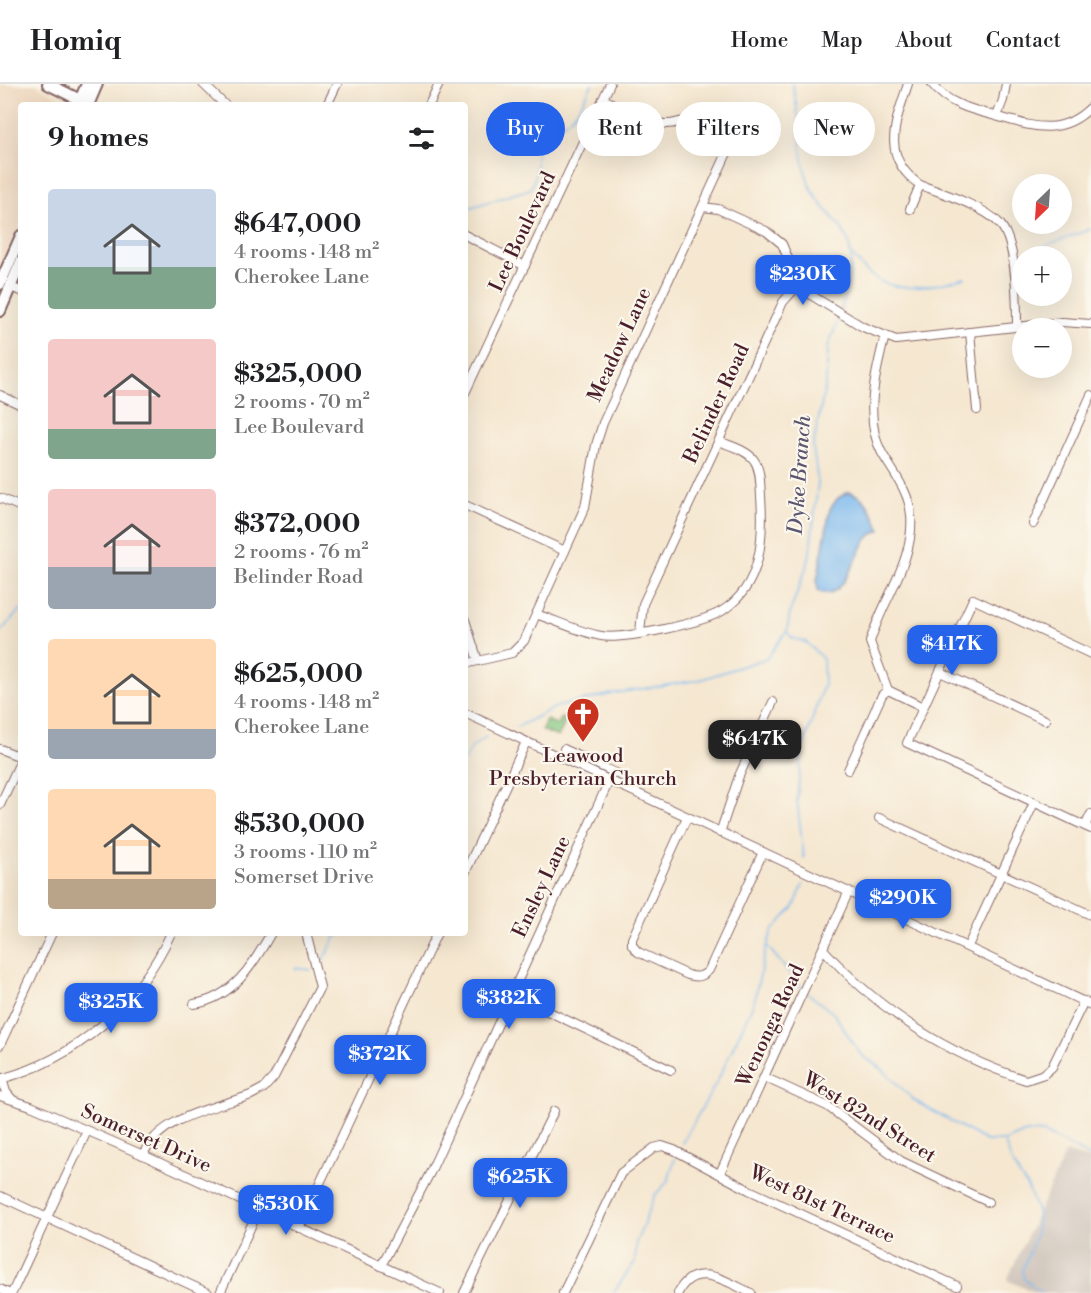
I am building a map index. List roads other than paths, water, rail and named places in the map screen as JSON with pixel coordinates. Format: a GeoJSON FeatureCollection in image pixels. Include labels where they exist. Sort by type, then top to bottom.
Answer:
{"type":"FeatureCollection","features":[{"type":"Feature","properties":{"kind":"main road"},"geometry":{"type":"LineString","coordinates":[[48,84],[80,102]]}},
{"type":"Feature","properties":{"kind":"main road"},"geometry":{"type":"LineString","coordinates":[[84,102],[87,84]]}},
{"type":"Feature","properties":{"kind":"main road"},"geometry":{"type":"LineString","coordinates":[[85,102],[97,84]]}},
{"type":"Feature","properties":{"kind":"main road"},"geometry":{"type":"LineString","coordinates":[[0,311],[10,287],[7,270],[18,243]]}},
{"type":"Feature","properties":{"kind":"street"},"geometry":{"type":"LineString","coordinates":[[202,84],[222,102]]}},
{"type":"Feature","properties":{"kind":"street"},"geometry":{"type":"LineString","coordinates":[[328,102],[337,84]]}},
{"type":"Feature","properties":{"kind":"street"},"geometry":{"type":"LineString","coordinates":[[430,102],[439,84]]}},
{"type":"Feature","properties":{"kind":"street","name":"Lee Boulevard"},"geometry":{"type":"LineString","coordinates":[[468,387],[610,84]]}},
{"type":"Feature","properties":{"kind":"street"},"geometry":{"type":"LineString","coordinates":[[908,84],[895,128],[895,149],[904,172],[920,184],[991,216],[1004,229],[1010,244],[1016,318]]}},
{"type":"Feature","properties":{"kind":"street"},"geometry":{"type":"LineString","coordinates":[[932,84],[949,100],[1034,128],[1064,124],[1079,117],[1091,107]]}},
{"type":"Feature","properties":{"kind":"street"},"geometry":{"type":"LineString","coordinates":[[997,116],[1004,100],[1006,84]]}},
{"type":"Feature","properties":{"kind":"street","name":"Meadow Lane"},"geometry":{"type":"LineString","coordinates":[[468,663],[517,649],[536,614],[588,500],[599,433],[703,207],[729,144],[726,130],[715,120],[699,117],[678,123],[660,124],[603,99]]}},
{"type":"Feature","properties":{"kind":"street"},"geometry":{"type":"LineString","coordinates":[[910,209],[920,184]]}},
{"type":"Feature","properties":{"kind":"street"},"geometry":{"type":"LineString","coordinates":[[703,207],[718,209],[775,237],[786,251],[800,284],[806,292],[852,320],[885,336],[896,340],[1012,327]]}},
{"type":"Feature","properties":{"kind":"street"},"geometry":{"type":"LineString","coordinates":[[468,237],[525,266]]}},
{"type":"Feature","properties":{"kind":"street","name":"Belinder Road"},"geometry":{"type":"LineString","coordinates":[[640,632],[643,604],[783,302],[800,284]]}},
{"type":"Feature","properties":{"kind":"street"},"geometry":{"type":"LineString","coordinates":[[1072,321],[1091,324]]}},
{"type":"Feature","properties":{"kind":"street"},"geometry":{"type":"LineString","coordinates":[[970,332],[978,410]]}},
{"type":"Feature","properties":{"kind":"street"},"geometry":{"type":"LineString","coordinates":[[885,336],[875,376],[874,426],[881,451],[902,484],[911,517],[905,557],[870,642],[888,690],[924,707]]}},
{"type":"Feature","properties":{"kind":"street"},"geometry":{"type":"LineString","coordinates":[[0,395],[18,404]]}},
{"type":"Feature","properties":{"kind":"street"},"geometry":{"type":"LineString","coordinates":[[1033,524],[1091,395]]}},
{"type":"Feature","properties":{"kind":"street"},"geometry":{"type":"LineString","coordinates":[[536,614],[598,636],[619,636],[700,619],[719,612],[742,593],[754,570],[763,534],[757,465],[749,455],[719,441]]}},
{"type":"Feature","properties":{"kind":"street"},"geometry":{"type":"LineString","coordinates":[[0,498],[18,506]]}},
{"type":"Feature","properties":{"kind":"street"},"geometry":{"type":"LineString","coordinates":[[468,506],[565,551]]}},
{"type":"Feature","properties":{"kind":"street"},"geometry":{"type":"LineString","coordinates":[[1091,654],[973,599],[907,743],[1088,827],[1091,813]]}},
{"type":"Feature","properties":{"kind":"street"},"geometry":{"type":"LineString","coordinates":[[468,629],[478,661]]}},
{"type":"Feature","properties":{"kind":"street"},"geometry":{"type":"LineString","coordinates":[[940,672],[1045,720]]}},
{"type":"Feature","properties":{"kind":"street"},"geometry":{"type":"LineString","coordinates":[[848,770],[882,695],[888,690]]}},
{"type":"Feature","properties":{"kind":"street"},"geometry":{"type":"LineString","coordinates":[[720,833],[739,776],[772,702]]}},
{"type":"Feature","properties":{"kind":"street"},"geometry":{"type":"LineString","coordinates":[[468,714],[1087,1003],[1052,1067],[1044,1074],[1026,1080],[958,1051],[911,1026],[866,993],[824,950]]}},
{"type":"Feature","properties":{"kind":"street"},"geometry":{"type":"LineString","coordinates":[[468,867],[526,742]]}},
{"type":"Feature","properties":{"kind":"street"},"geometry":{"type":"LineString","coordinates":[[0,749],[18,757]]}},
{"type":"Feature","properties":{"kind":"street"},"geometry":{"type":"LineString","coordinates":[[564,749],[624,777]]}},
{"type":"Feature","properties":{"kind":"street"},"geometry":{"type":"LineString","coordinates":[[0,805],[18,765]]}},
{"type":"Feature","properties":{"kind":"street","name":"Ensley Lane"},"geometry":{"type":"LineString","coordinates":[[381,1266],[430,1173],[609,781]]}},
{"type":"Feature","properties":{"kind":"street"},"geometry":{"type":"LineString","coordinates":[[968,946],[1034,803]]}},
{"type":"Feature","properties":{"kind":"street"},"geometry":{"type":"LineString","coordinates":[[687,818],[632,939],[632,945],[638,952],[688,975],[696,978],[709,970],[763,852]]}},
{"type":"Feature","properties":{"kind":"street"},"geometry":{"type":"LineString","coordinates":[[879,818],[1091,915]]}},
{"type":"Feature","properties":{"kind":"street","name":"Wenonga Road"},"geometry":{"type":"LineString","coordinates":[[720,1173],[766,1078],[849,891]]}},
{"type":"Feature","properties":{"kind":"street"},"geometry":{"type":"LineString","coordinates":[[0,1045],[51,936]]}},
{"type":"Feature","properties":{"kind":"street"},"geometry":{"type":"LineString","coordinates":[[12,1099],[6,1092],[1,1078],[55,1057],[100,1028],[150,973],[169,936]]}},
{"type":"Feature","properties":{"kind":"street"},"geometry":{"type":"LineString","coordinates":[[194,1004],[213,1000],[230,990],[269,936]]}},
{"type":"Feature","properties":{"kind":"street"},"geometry":{"type":"LineString","coordinates":[[143,1155],[151,1140],[166,1127],[251,1095],[264,1088],[274,1077],[320,987],[307,936]]}},
{"type":"Feature","properties":{"kind":"street"},"geometry":{"type":"LineString","coordinates":[[299,1228],[436,936]]}},
{"type":"Feature","properties":{"kind":"street"},"geometry":{"type":"LineString","coordinates":[[512,994],[671,1070]]}},
{"type":"Feature","properties":{"kind":"street","name":"West 82nd Street"},"geometry":{"type":"LineString","coordinates":[[766,1078],[827,1106],[901,1161],[988,1202]]}},
{"type":"Feature","properties":{"kind":"street","name":"Somerset Drive"},"geometry":{"type":"LineString","coordinates":[[0,1096],[12,1099],[143,1155],[440,1293]]}},
{"type":"Feature","properties":{"kind":"street"},"geometry":{"type":"LineString","coordinates":[[464,1293],[554,1111]]}},
{"type":"Feature","properties":{"kind":"street"},"geometry":{"type":"LineString","coordinates":[[0,1289],[10,1293],[87,1131]]}},
{"type":"Feature","properties":{"kind":"street","name":"West 81st Terrace"},"geometry":{"type":"LineString","coordinates":[[563,1293],[621,1173],[654,1148],[662,1146],[720,1173],[749,1190],[957,1286]]}},
{"type":"Feature","properties":{"kind":"street"},"geometry":{"type":"LineString","coordinates":[[0,1196],[208,1293]]}},
{"type":"Feature","properties":{"kind":"street"},"geometry":{"type":"LineString","coordinates":[[220,1293],[259,1209]]}},
{"type":"Feature","properties":{"kind":"street"},"geometry":{"type":"LineString","coordinates":[[678,1293],[684,1282],[699,1274],[716,1277],[751,1293]]}},
{"type":"Feature","properties":{"kind":"water"},"geometry":{"type":"Polygon","coordinates":[[[848,492],[855,494],[865,502],[881,530],[868,538],[848,575],[835,591],[827,593],[818,591],[817,581],[830,509],[838,498],[848,492]]]}},
{"type":"Feature","properties":{"kind":"waterway"},"geometry":{"type":"LineString","coordinates":[[468,208],[530,189],[535,176],[537,150],[542,134],[564,123],[573,115],[592,84]]}},
{"type":"Feature","properties":{"kind":"waterway","name":"Dyke Branch"},"geometry":{"type":"LineString","coordinates":[[792,84],[801,150],[811,188],[842,229],[850,248],[849,279],[841,309]]}},
{"type":"Feature","properties":{"kind":"waterway"},"geometry":{"type":"LineString","coordinates":[[1045,246],[1091,229]]}},
{"type":"Feature","properties":{"kind":"waterway"},"geometry":{"type":"LineString","coordinates":[[852,255],[872,276],[893,286],[917,287],[965,278]]}},
{"type":"Feature","properties":{"kind":"waterway","name":"Dyke Branch"},"geometry":{"type":"LineString","coordinates":[[804,858],[797,801],[802,750],[824,684],[823,659],[806,642],[792,638],[787,632],[790,612],[809,560],[818,483],[813,447],[826,382],[828,347],[839,317]]}},
{"type":"Feature","properties":{"kind":"waterway"},"geometry":{"type":"LineString","coordinates":[[0,632],[18,612]]}},
{"type":"Feature","properties":{"kind":"waterway"},"geometry":{"type":"LineString","coordinates":[[517,727],[556,707],[616,693],[699,680],[767,658],[786,632]]}},
{"type":"Feature","properties":{"kind":"waterway"},"geometry":{"type":"LineString","coordinates":[[468,754],[471,748],[486,737]]}},
{"type":"Feature","properties":{"kind":"waterway"},"geometry":{"type":"LineString","coordinates":[[802,988],[767,946],[772,931],[794,907],[803,885]]}},
{"type":"Feature","properties":{"kind":"waterway"},"geometry":{"type":"LineString","coordinates":[[323,961],[335,938],[339,936]]}},
{"type":"Feature","properties":{"kind":"waterway"},"geometry":{"type":"LineString","coordinates":[[682,1143],[718,1080],[754,1002],[766,947]]}},
{"type":"Feature","properties":{"kind":"waterway"},"geometry":{"type":"LineString","coordinates":[[295,968],[311,970]]}},
{"type":"Feature","properties":{"kind":"waterway"},"geometry":{"type":"LineString","coordinates":[[805,991],[834,1014],[861,1055],[881,1068],[915,1101],[986,1141],[1005,1141],[1026,1132],[1044,1133],[1091,1157]]}},
{"type":"Feature","properties":{"kind":"waterway"},"geometry":{"type":"LineString","coordinates":[[1005,1143],[1012,1163],[1029,1190],[1038,1214],[1036,1234],[1022,1271],[1024,1279],[1043,1293]]}},
{"type":"Feature","properties":{"kind":"waterway"},"geometry":{"type":"LineString","coordinates":[[613,1293],[635,1262],[636,1243],[655,1195],[668,1181],[675,1158]]}},
{"type":"Feature","properties":{"kind":"place","name":"Leawood Presbyterian Church"},"geometry":{"type":"Point","coordinates":[583,743]}}]}
